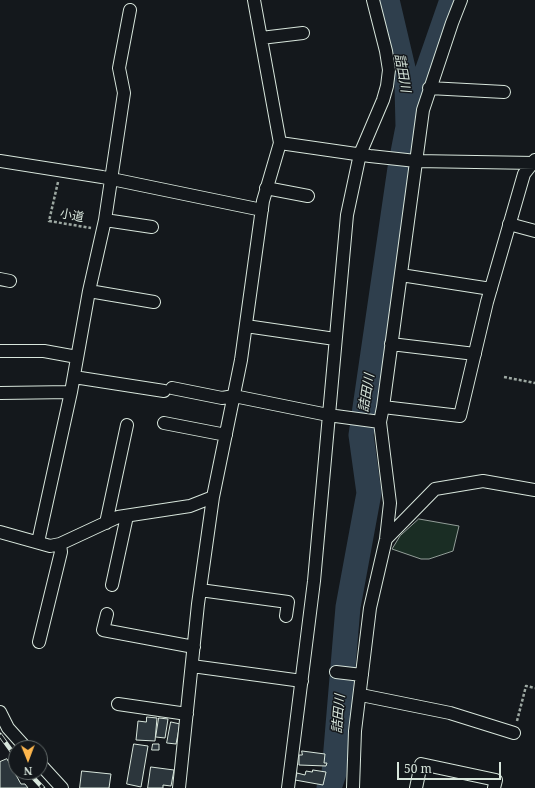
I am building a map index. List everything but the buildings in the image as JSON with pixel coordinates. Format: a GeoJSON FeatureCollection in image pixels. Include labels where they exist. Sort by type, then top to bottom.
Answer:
{"type":"FeatureCollection","features":[{"type":"Feature","properties":{"kind":"street"},"geometry":{"type":"LineString","coordinates":[[179,788],[200,590],[213,497],[234,396],[246,326],[266,188],[280,143],[254,0]]}},
{"type":"Feature","properties":{"kind":"street"},"geometry":{"type":"LineString","coordinates":[[288,788],[314,581],[347,215],[360,154],[383,100],[389,70],[373,0]]}},
{"type":"Feature","properties":{"kind":"street"},"geometry":{"type":"LineString","coordinates":[[352,788],[355,731],[361,695],[370,608],[386,539],[390,496],[380,422],[401,276],[413,160],[429,88],[461,0]]}},
{"type":"Feature","properties":{"kind":"street"},"geometry":{"type":"LineString","coordinates":[[38,542],[71,392],[89,291],[105,220],[124,92],[119,68],[130,10]]}},
{"type":"Feature","properties":{"kind":"street"},"geometry":{"type":"LineString","coordinates":[[261,38],[303,33]]}},
{"type":"Feature","properties":{"kind":"street"},"geometry":{"type":"LineString","coordinates":[[429,88],[504,92]]}},
{"type":"Feature","properties":{"kind":"street"},"geometry":{"type":"LineString","coordinates":[[280,143],[413,160],[535,162]]}},
{"type":"Feature","properties":{"kind":"street"},"geometry":{"type":"LineString","coordinates":[[0,161],[111,179],[262,210]]}},
{"type":"Feature","properties":{"kind":"street"},"geometry":{"type":"LineString","coordinates":[[383,407],[460,416],[491,289],[509,224],[524,174],[535,162]]}},
{"type":"Feature","properties":{"kind":"street"},"geometry":{"type":"LineString","coordinates":[[266,188],[308,196]]}},
{"type":"Feature","properties":{"kind":"street"},"geometry":{"type":"LineString","coordinates":[[105,220],[152,227]]}},
{"type":"Feature","properties":{"kind":"street"},"geometry":{"type":"LineString","coordinates":[[509,224],[535,231]]}},
{"type":"Feature","properties":{"kind":"street"},"geometry":{"type":"LineString","coordinates":[[401,276],[491,289]]}},
{"type":"Feature","properties":{"kind":"street"},"geometry":{"type":"LineString","coordinates":[[89,291],[154,302]]}},
{"type":"Feature","properties":{"kind":"street"},"geometry":{"type":"LineString","coordinates":[[246,326],[335,339]]}},
{"type":"Feature","properties":{"kind":"street"},"geometry":{"type":"LineString","coordinates":[[391,344],[475,354]]}},
{"type":"Feature","properties":{"kind":"street"},"geometry":{"type":"LineString","coordinates":[[0,351],[44,351],[77,357]]}},
{"type":"Feature","properties":{"kind":"street"},"geometry":{"type":"LineString","coordinates":[[74,377],[222,398],[234,396],[328,415],[352,417],[380,422]]}},
{"type":"Feature","properties":{"kind":"street"},"geometry":{"type":"LineString","coordinates":[[0,393],[71,392]]}},
{"type":"Feature","properties":{"kind":"street"},"geometry":{"type":"LineString","coordinates":[[164,424],[226,435]]}},
{"type":"Feature","properties":{"kind":"street"},"geometry":{"type":"LineString","coordinates":[[106,523],[127,426]]}},
{"type":"Feature","properties":{"kind":"street"},"geometry":{"type":"LineString","coordinates":[[386,539],[435,489],[483,481],[535,490]]}},
{"type":"Feature","properties":{"kind":"street"},"geometry":{"type":"LineString","coordinates":[[0,532],[50,546],[60,544],[118,518],[190,506],[213,497]]}},
{"type":"Feature","properties":{"kind":"street"},"geometry":{"type":"LineString","coordinates":[[112,585],[127,516]]}},
{"type":"Feature","properties":{"kind":"street"},"geometry":{"type":"LineString","coordinates":[[39,642],[61,552],[60,544]]}},
{"type":"Feature","properties":{"kind":"street"},"geometry":{"type":"LineString","coordinates":[[200,590],[288,602],[286,616]]}},
{"type":"Feature","properties":{"kind":"street"},"geometry":{"type":"LineString","coordinates":[[107,614],[103,630],[194,647]]}},
{"type":"Feature","properties":{"kind":"street"},"geometry":{"type":"LineString","coordinates":[[192,666],[302,681]]}},
{"type":"Feature","properties":{"kind":"street"},"geometry":{"type":"LineString","coordinates":[[336,672],[362,675]]}},
{"type":"Feature","properties":{"kind":"street"},"geometry":{"type":"LineString","coordinates":[[361,695],[450,713],[514,733]]}},
{"type":"Feature","properties":{"kind":"street"},"geometry":{"type":"LineString","coordinates":[[118,704],[187,714]]}},
{"type":"Feature","properties":{"kind":"street"},"geometry":{"type":"LineString","coordinates":[[0,712],[8,728],[19,740]]}},
{"type":"Feature","properties":{"kind":"street"},"geometry":{"type":"LineString","coordinates":[[416,788],[421,764],[496,780],[494,788]]}},
{"type":"Feature","properties":{"kind":"street"},"geometry":{"type":"LineString","coordinates":[[48,773],[62,788]]}},
{"type":"Feature","properties":{"kind":"path","name":"小道"},"geometry":{"type":"LineString","coordinates":[[61,170],[49,221],[91,229],[92,222]]}},
{"type":"Feature","properties":{"kind":"path"},"geometry":{"type":"LineString","coordinates":[[504,377],[535,383]]}},
{"type":"Feature","properties":{"kind":"path"},"geometry":{"type":"LineString","coordinates":[[514,733],[526,686],[535,688]]}},
{"type":"Feature","properties":{"kind":"green space"},"geometry":{"type":"Polygon","coordinates":[[[419,519],[459,526],[453,551],[429,559],[421,559],[392,549],[400,536],[419,519]]]}},
{"type":"Feature","properties":{"kind":"waterway","name":"詰田川"},"geometry":{"type":"LineString","coordinates":[[329,788],[334,773],[348,607],[369,493],[361,435],[400,168],[408,127],[407,85],[387,0]]}},
{"type":"Feature","properties":{"kind":"waterway"},"geometry":{"type":"LineString","coordinates":[[413,112],[452,0]]}},
{"type":"Feature","properties":{"kind":"railway"},"geometry":{"type":"LineString","coordinates":[[0,735],[8,746]]}},
{"type":"Feature","properties":{"kind":"railway"},"geometry":{"type":"LineString","coordinates":[[36,780],[43,788]]}}]}
